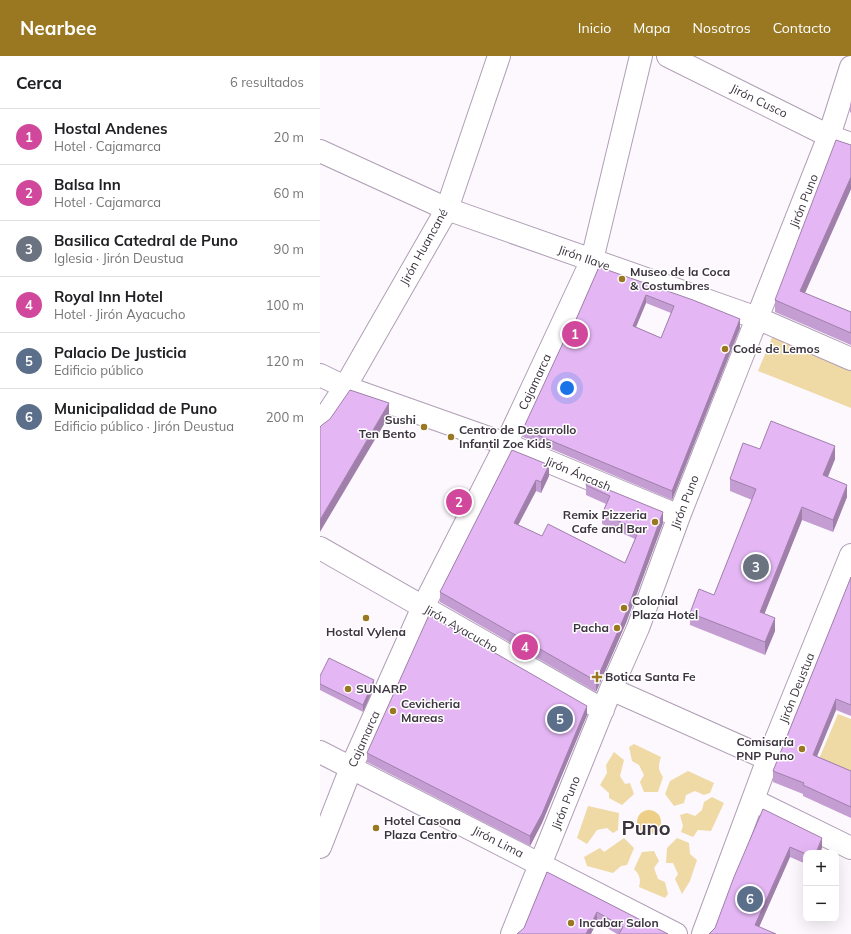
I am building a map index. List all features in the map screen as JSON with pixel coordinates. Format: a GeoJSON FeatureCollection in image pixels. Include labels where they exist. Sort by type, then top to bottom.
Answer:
{"type":"FeatureCollection","features":[{"type":"Feature","properties":{"kind":"street","name":"Jirón Huancané"},"geometry":{"type":"LineString","coordinates":[[320,425],[345,387],[447,210],[499,56]]}},
{"type":"Feature","properties":{"kind":"street","name":"Cajamarca"},"geometry":{"type":"LineString","coordinates":[[320,847],[351,768],[423,606],[506,444],[592,260],[641,56]]}},
{"type":"Feature","properties":{"kind":"street","name":"Jirón Cusco"},"geometry":{"type":"LineString","coordinates":[[668,56],[829,136],[851,144]]}},
{"type":"Feature","properties":{"kind":"street","name":"Jirón Puno"},"geometry":{"type":"LineString","coordinates":[[512,934],[542,864],[611,689],[638,628],[679,516],[829,136],[851,68]]}},
{"type":"Feature","properties":{"kind":"street","name":"Jirón Ilave"},"geometry":{"type":"LineString","coordinates":[[320,151],[447,210],[757,318],[851,359]]}},
{"type":"Feature","properties":{"kind":"street","name":"Jirón Áncash"},"geometry":{"type":"LineString","coordinates":[[320,375],[345,387],[506,444],[679,516]]}},
{"type":"Feature","properties":{"kind":"street","name":"Jirón Ayacucho"},"geometry":{"type":"LineString","coordinates":[[320,548],[603,710]]}},
{"type":"Feature","properties":{"kind":"street","name":"Jirón Deustua"},"geometry":{"type":"LineString","coordinates":[[703,934],[787,712],[846,582],[851,555]]}},
{"type":"Feature","properties":{"kind":"street"},"geometry":{"type":"LineString","coordinates":[[611,689],[768,759]]}},
{"type":"Feature","properties":{"kind":"street","name":"Jirón Lima"},"geometry":{"type":"LineString","coordinates":[[320,752],[542,864],[676,934]]}},
{"type":"Feature","properties":{"kind":"street"},"geometry":{"type":"LineString","coordinates":[[753,800],[851,848]]}},
{"type":"Feature","properties":{"kind":"shaded area"},"geometry":{"type":"Polygon","coordinates":[[[773,335],[851,366],[851,408],[758,371],[773,335]]]}},
{"type":"Feature","properties":{"kind":"shaded area"},"geometry":{"type":"Polygon","coordinates":[[[838,714],[851,719],[851,778],[816,766],[838,714]]]}},
{"type":"Feature","properties":{"kind":"shaded area"},"geometry":{"type":"Polygon","coordinates":[[[634,744],[661,757],[659,768],[663,777],[658,792],[644,792],[640,782],[644,775],[639,765],[632,761],[629,747],[634,744]]]}},
{"type":"Feature","properties":{"kind":"shaded area"},"geometry":{"type":"Polygon","coordinates":[[[614,752],[624,760],[620,776],[625,784],[630,783],[634,794],[622,805],[609,798],[609,793],[600,785],[607,773],[606,765],[614,752]]]}},
{"type":"Feature","properties":{"kind":"shaded area"},"geometry":{"type":"Polygon","coordinates":[[[688,771],[714,783],[710,793],[704,795],[695,791],[686,795],[684,803],[674,806],[665,794],[670,781],[688,771]]]}},
{"type":"Feature","properties":{"kind":"shaded area"},"geometry":{"type":"Polygon","coordinates":[[[712,797],[724,803],[711,831],[698,830],[693,837],[681,832],[683,826],[680,815],[687,813],[695,816],[702,810],[704,802],[712,797]]]}},
{"type":"Feature","properties":{"kind":"shaded area"},"geometry":{"type":"Polygon","coordinates":[[[588,806],[619,813],[618,830],[613,833],[607,828],[597,830],[587,844],[577,838],[588,806]]]}},
{"type":"Feature","properties":{"kind":"shaded area"},"geometry":{"type":"Polygon","coordinates":[[[649,810],[654,811],[660,817],[660,827],[654,833],[649,834],[644,833],[638,827],[637,822],[638,817],[644,811],[649,810]]]}},
{"type":"Feature","properties":{"kind":"shaded area"},"geometry":{"type":"Polygon","coordinates":[[[624,838],[634,848],[627,865],[621,866],[613,873],[587,866],[584,857],[600,848],[604,852],[624,838]]]}},
{"type":"Feature","properties":{"kind":"shaded area"},"geometry":{"type":"Polygon","coordinates":[[[677,838],[689,843],[690,854],[697,860],[690,881],[682,894],[675,879],[678,874],[673,863],[666,863],[667,848],[677,838]]]}},
{"type":"Feature","properties":{"kind":"shaded area"},"geometry":{"type":"Polygon","coordinates":[[[654,851],[659,861],[654,868],[658,879],[665,882],[668,894],[665,898],[639,887],[640,878],[634,869],[642,852],[654,851]]]}},
{"type":"Feature","properties":{"kind":"building"},"geometry":{"type":"Polygon","coordinates":[[[836,140],[851,145],[851,177],[800,291],[851,312],[851,333],[775,300],[836,140]]]}},
{"type":"Feature","properties":{"kind":"building"},"geometry":{"type":"Polygon","coordinates":[[[599,267],[693,300],[740,319],[672,491],[523,429],[569,330],[571,331],[599,267]],[[646,295],[633,326],[661,338],[674,306],[646,295]]]}},
{"type":"Feature","properties":{"kind":"building"},"geometry":{"type":"Polygon","coordinates":[[[350,390],[389,403],[320,520],[320,427],[330,419],[350,390]]]}},
{"type":"Feature","properties":{"kind":"building"},"geometry":{"type":"Polygon","coordinates":[[[771,421],[835,446],[823,475],[847,485],[833,520],[802,507],[760,612],[775,618],[765,642],[690,613],[699,589],[714,595],[756,489],[730,479],[743,443],[760,449],[771,421]]]}},
{"type":"Feature","properties":{"kind":"building"},"geometry":{"type":"Polygon","coordinates":[[[512,450],[549,465],[541,482],[536,480],[514,523],[542,536],[548,524],[625,563],[639,530],[602,514],[610,496],[586,485],[587,481],[663,512],[626,613],[596,681],[440,592],[512,450]]]}},
{"type":"Feature","properties":{"kind":"building"},"geometry":{"type":"Polygon","coordinates":[[[851,577],[851,705],[836,699],[813,755],[851,771],[851,807],[803,785],[804,783],[773,771],[851,577]]]}},
{"type":"Feature","properties":{"kind":"building"},"geometry":{"type":"Polygon","coordinates":[[[429,615],[587,706],[542,814],[530,836],[367,753],[429,615]]]}},
{"type":"Feature","properties":{"kind":"building","name":"SUNARP"},"geometry":{"type":"Polygon","coordinates":[[[329,658],[374,680],[363,705],[320,684],[320,676],[329,658]]]}},
{"type":"Feature","properties":{"kind":"building"},"geometry":{"type":"Polygon","coordinates":[[[763,809],[822,838],[817,850],[803,850],[803,853],[790,847],[755,925],[776,934],[709,934],[715,928],[734,877],[763,809]]]}},
{"type":"Feature","properties":{"kind":"building"},"geometry":{"type":"Polygon","coordinates":[[[547,872],[668,934],[619,934],[623,927],[597,912],[586,934],[517,934],[524,928],[547,872]]]}},
{"type":"Feature","properties":{"kind":"place","name":"Museo de la Coca & Costumbres"},"geometry":{"type":"Point","coordinates":[622,279]}},
{"type":"Feature","properties":{"kind":"place","name":"Hostal Andenes"},"geometry":{"type":"Point","coordinates":[575,334]}},
{"type":"Feature","properties":{"kind":"place","name":"Code de Lemos"},"geometry":{"type":"Point","coordinates":[725,349]}},
{"type":"Feature","properties":{"kind":"place","name":"Sushi Ten Bento"},"geometry":{"type":"Point","coordinates":[424,427]}},
{"type":"Feature","properties":{"kind":"place","name":"Centro de Desarrollo Infantil Zoe Kids"},"geometry":{"type":"Point","coordinates":[451,437]}},
{"type":"Feature","properties":{"kind":"place","name":"Balsa Inn"},"geometry":{"type":"Point","coordinates":[459,502]}},
{"type":"Feature","properties":{"kind":"place","name":"Remix Pizzeria Cafe and Bar"},"geometry":{"type":"Point","coordinates":[655,522]}},
{"type":"Feature","properties":{"kind":"place","name":"Basilica Catedral de Puno"},"geometry":{"type":"Point","coordinates":[756,567]}},
{"type":"Feature","properties":{"kind":"place","name":"Colonial Plaza Hotel"},"geometry":{"type":"Point","coordinates":[624,608]}},
{"type":"Feature","properties":{"kind":"place","name":"Hostal Vylena"},"geometry":{"type":"Point","coordinates":[366,618]}},
{"type":"Feature","properties":{"kind":"place","name":"Pacha"},"geometry":{"type":"Point","coordinates":[617,628]}},
{"type":"Feature","properties":{"kind":"place","name":"Royal Inn Hotel"},"geometry":{"type":"Point","coordinates":[525,647]}},
{"type":"Feature","properties":{"kind":"place","name":"Botica Santa Fe"},"geometry":{"type":"Point","coordinates":[597,677]}},
{"type":"Feature","properties":{"kind":"place","name":"SUNARP"},"geometry":{"type":"Point","coordinates":[348,689]}},
{"type":"Feature","properties":{"kind":"place","name":"Cevicheria Mareas"},"geometry":{"type":"Point","coordinates":[393,711]}},
{"type":"Feature","properties":{"kind":"place","name":"Palacio De Justicia"},"geometry":{"type":"Point","coordinates":[560,719]}},
{"type":"Feature","properties":{"kind":"place","name":"Comisaría PNP Puno"},"geometry":{"type":"Point","coordinates":[802,749]}},
{"type":"Feature","properties":{"kind":"place","name":"Hotel Casona Plaza Centro"},"geometry":{"type":"Point","coordinates":[376,828]}},
{"type":"Feature","properties":{"kind":"place","name":"Municipalidad de Puno"},"geometry":{"type":"Point","coordinates":[750,899]}},
{"type":"Feature","properties":{"kind":"place","name":"Incabar Salon"},"geometry":{"type":"Point","coordinates":[571,923]}},
{"type":"Feature","properties":{"kind":"district","name":"Puno"},"geometry":{"type":"Point","coordinates":[646,828]}}]}
